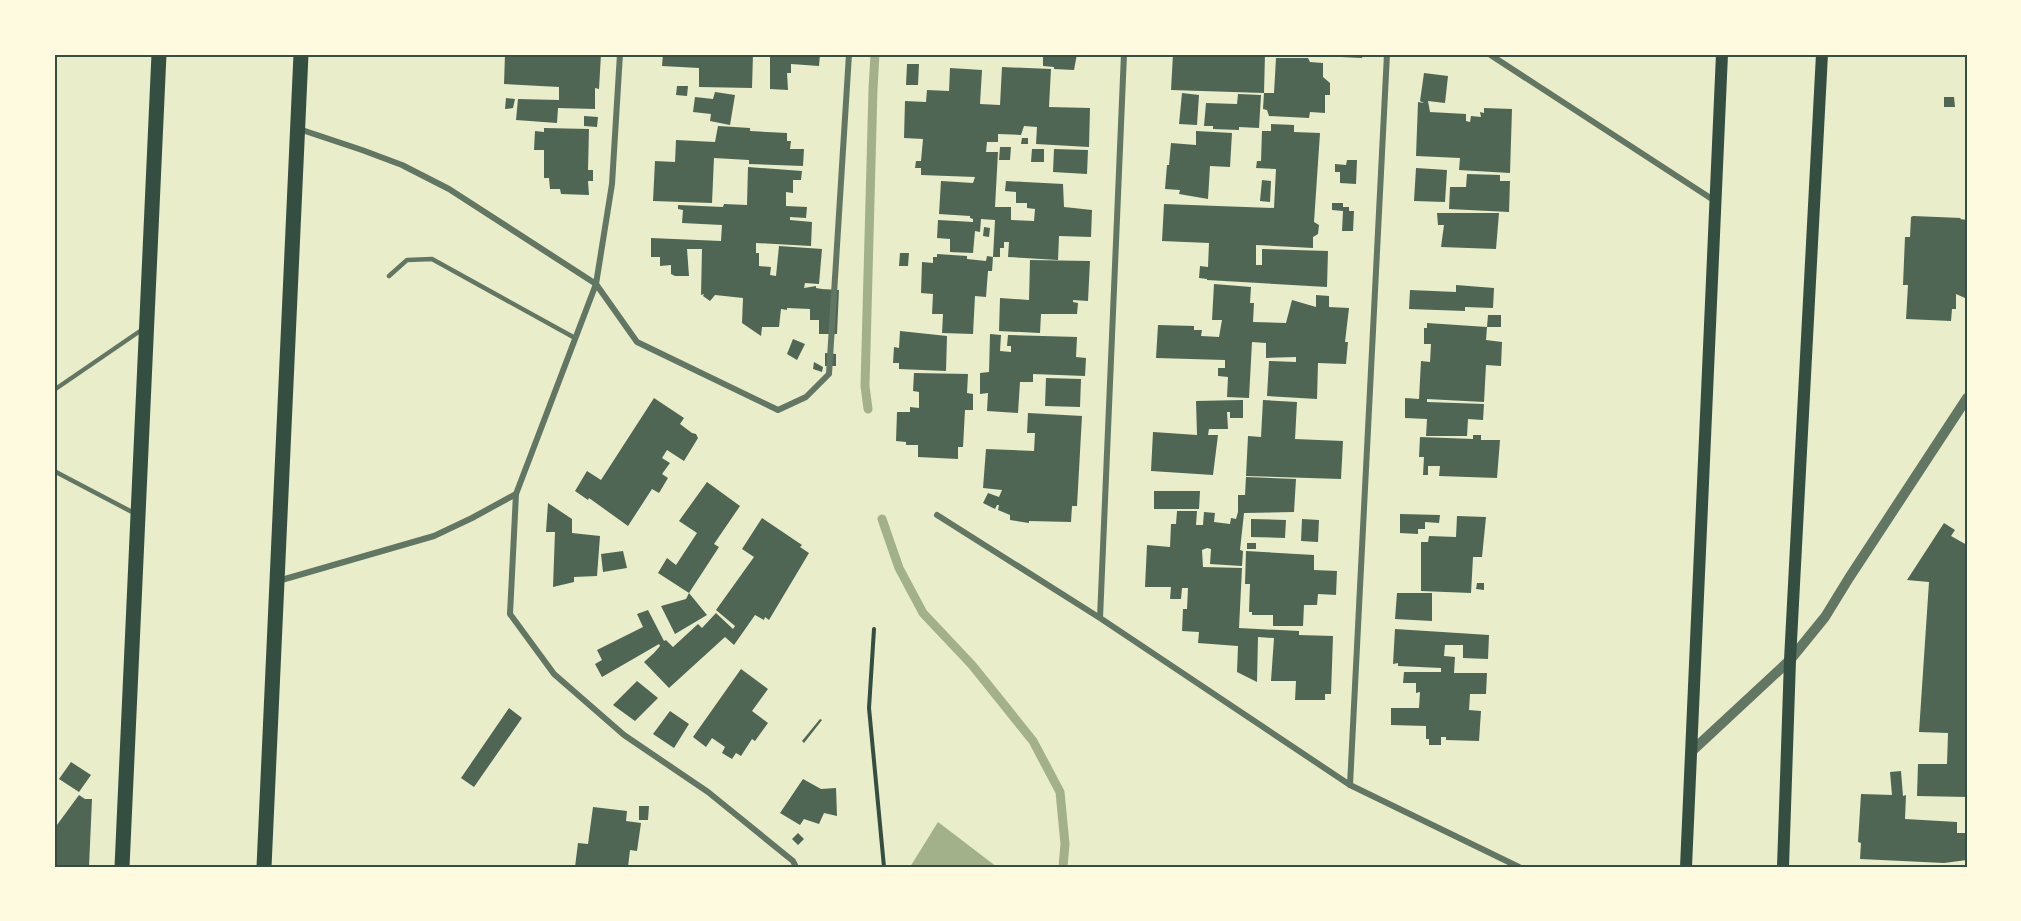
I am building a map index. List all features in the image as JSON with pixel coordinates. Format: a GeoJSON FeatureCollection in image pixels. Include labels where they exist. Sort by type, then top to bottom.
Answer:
{"type":"FeatureCollection","features":[{"type":"Feature","properties":{"kind":"main road"},"geometry":{"type":"LineString","coordinates":[[122,867],[159,54]]}},
{"type":"Feature","properties":{"kind":"main road"},"geometry":{"type":"LineString","coordinates":[[264,867],[301,54]]}},
{"type":"Feature","properties":{"kind":"main road"},"geometry":{"type":"LineString","coordinates":[[1686,867],[1722,54]]}},
{"type":"Feature","properties":{"kind":"main road"},"geometry":{"type":"LineString","coordinates":[[1783,867],[1790,660],[1822,54]]}},
{"type":"Feature","properties":{"kind":"street"},"geometry":{"type":"LineString","coordinates":[[620,54],[612,184],[596,284],[516,494],[510,614],[554,674],[624,735],[708,792],[793,861],[796,867]]}},
{"type":"Feature","properties":{"kind":"street"},"geometry":{"type":"LineString","coordinates":[[298,129],[402,165],[449,189],[596,284],[637,342],[778,410],[806,397],[828,374],[849,54]]}},
{"type":"Feature","properties":{"kind":"street"},"geometry":{"type":"LineString","coordinates":[[1100,618],[1124,54]]}},
{"type":"Feature","properties":{"kind":"street"},"geometry":{"type":"LineString","coordinates":[[1350,785],[1387,54]]}},
{"type":"Feature","properties":{"kind":"street"},"geometry":{"type":"LineString","coordinates":[[1489,54],[1716,201]]}},
{"type":"Feature","properties":{"kind":"street"},"geometry":{"type":"LineString","coordinates":[[1692,751],[1790,660],[1825,617],[1967,398]]}},
{"type":"Feature","properties":{"kind":"street"},"geometry":{"type":"LineString","coordinates":[[277,581],[434,536],[516,494]]}},
{"type":"Feature","properties":{"kind":"street"},"geometry":{"type":"LineString","coordinates":[[937,515],[1100,618],[1350,785],[1519,867]]}},
{"type":"Feature","properties":{"kind":"lane"},"geometry":{"type":"LineString","coordinates":[[389,276],[407,260],[432,259],[575,338]]}},
{"type":"Feature","properties":{"kind":"lane"},"geometry":{"type":"LineString","coordinates":[[54,390],[147,326]]}},
{"type":"Feature","properties":{"kind":"lane"},"geometry":{"type":"LineString","coordinates":[[54,471],[139,515]]}},
{"type":"Feature","properties":{"kind":"path"},"geometry":{"type":"LineString","coordinates":[[874,629],[868,708],[884,867]]}},
{"type":"Feature","properties":{"kind":"shaded area"},"geometry":{"type":"Polygon","coordinates":[[[938,822],[997,867],[910,867],[938,822]]]}},
{"type":"Feature","properties":{"kind":"building"},"geometry":{"type":"Polygon","coordinates":[[[505,54],[601,54],[599,89],[595,88],[595,109],[558,108],[557,123],[516,120],[518,99],[559,100],[559,87],[504,84],[505,54]]]}},
{"type":"Feature","properties":{"kind":"building"},"geometry":{"type":"Polygon","coordinates":[[[663,54],[753,54],[752,88],[699,87],[699,68],[662,66],[663,54]]]}},
{"type":"Feature","properties":{"kind":"building"},"geometry":{"type":"Polygon","coordinates":[[[770,54],[820,54],[819,66],[791,64],[791,73],[787,73],[788,90],[770,89],[770,54]]]}},
{"type":"Feature","properties":{"kind":"building"},"geometry":{"type":"Polygon","coordinates":[[[1035,54],[1077,54],[1074,70],[1043,66],[1043,56],[1035,56],[1035,54]]]}},
{"type":"Feature","properties":{"kind":"building"},"geometry":{"type":"Polygon","coordinates":[[[1173,54],[1265,54],[1264,93],[1171,90],[1173,54]]]}},
{"type":"Feature","properties":{"kind":"building"},"geometry":{"type":"Polygon","coordinates":[[[1321,54],[1363,54],[1362,58],[1321,56],[1321,54]]]}},
{"type":"Feature","properties":{"kind":"building"},"geometry":{"type":"Polygon","coordinates":[[[1276,58],[1308,58],[1310,62],[1323,63],[1323,77],[1330,83],[1330,95],[1325,95],[1325,113],[1310,112],[1309,118],[1269,116],[1267,110],[1263,109],[1264,93],[1274,93],[1276,58]]]}},
{"type":"Feature","properties":{"kind":"building"},"geometry":{"type":"Polygon","coordinates":[[[907,64],[919,64],[918,85],[906,85],[907,64]]]}},
{"type":"Feature","properties":{"kind":"building"},"geometry":{"type":"Polygon","coordinates":[[[1002,67],[1051,69],[1049,107],[1090,108],[1089,147],[1036,144],[1037,127],[1024,126],[1021,135],[998,134],[998,142],[987,142],[986,152],[998,152],[995,207],[1011,207],[1011,220],[1034,221],[1035,209],[1027,208],[1027,203],[1016,203],[1016,192],[1005,191],[1006,181],[1063,184],[1064,207],[1092,210],[1091,237],[1059,236],[1058,260],[1008,257],[1009,242],[1004,242],[1004,248],[1000,248],[1000,257],[993,257],[995,220],[981,219],[980,232],[975,231],[973,253],[950,252],[950,239],[937,238],[938,220],[973,222],[973,219],[970,216],[939,214],[941,181],[973,183],[975,177],[921,175],[921,168],[915,168],[916,161],[921,161],[923,139],[904,138],[905,101],[926,102],[927,90],[949,91],[950,68],[982,70],[980,104],[1000,105],[1002,67]]]}},
{"type":"Feature","properties":{"kind":"building"},"geometry":{"type":"Polygon","coordinates":[[[1424,73],[1448,76],[1445,103],[1428,101],[1430,112],[1466,114],[1466,121],[1470,122],[1471,116],[1481,117],[1480,112],[1484,113],[1484,108],[1512,109],[1510,173],[1459,170],[1460,158],[1416,156],[1418,102],[1424,103],[1420,101],[1424,73]]]}},
{"type":"Feature","properties":{"kind":"building"},"geometry":{"type":"Polygon","coordinates":[[[677,86],[688,86],[687,96],[676,95],[677,86]]]}},
{"type":"Feature","properties":{"kind":"building"},"geometry":{"type":"Polygon","coordinates":[[[715,92],[735,95],[730,125],[710,121],[711,114],[693,112],[695,97],[713,99],[715,92]]]}},
{"type":"Feature","properties":{"kind":"building"},"geometry":{"type":"Polygon","coordinates":[[[1182,93],[1199,95],[1197,125],[1179,124],[1182,93]]]}},
{"type":"Feature","properties":{"kind":"building"},"geometry":{"type":"Polygon","coordinates":[[[1238,94],[1261,95],[1259,128],[1239,127],[1239,130],[1213,129],[1213,126],[1204,126],[1206,103],[1237,104],[1238,94]]]}},
{"type":"Feature","properties":{"kind":"building"},"geometry":{"type":"Polygon","coordinates":[[[1944,97],[1954,97],[1955,107],[1944,107],[1944,97]]]}},
{"type":"Feature","properties":{"kind":"building"},"geometry":{"type":"Polygon","coordinates":[[[506,98],[515,99],[513,108],[505,109],[506,98]]]}},
{"type":"Feature","properties":{"kind":"building"},"geometry":{"type":"Polygon","coordinates":[[[584,116],[598,117],[597,127],[584,126],[584,116]]]}},
{"type":"Feature","properties":{"kind":"building"},"geometry":{"type":"Polygon","coordinates":[[[1271,124],[1294,125],[1294,132],[1320,133],[1314,222],[1319,225],[1318,234],[1313,237],[1313,248],[1256,245],[1256,265],[1262,265],[1262,249],[1328,251],[1327,287],[1199,278],[1200,266],[1208,267],[1209,243],[1162,241],[1164,204],[1274,208],[1276,169],[1256,168],[1257,161],[1261,161],[1262,131],[1271,131],[1271,124]]]}},
{"type":"Feature","properties":{"kind":"building"},"geometry":{"type":"Polygon","coordinates":[[[718,126],[787,133],[787,141],[791,141],[790,149],[804,149],[803,166],[749,164],[749,160],[714,158],[712,203],[653,201],[655,161],[675,162],[676,140],[715,142],[718,126]]]}},
{"type":"Feature","properties":{"kind":"building"},"geometry":{"type":"Polygon","coordinates":[[[544,128],[589,129],[588,170],[593,170],[593,181],[588,181],[589,195],[561,194],[560,189],[550,189],[549,178],[544,178],[544,150],[534,150],[535,131],[544,132],[544,128]]]}},
{"type":"Feature","properties":{"kind":"building"},"geometry":{"type":"Polygon","coordinates":[[[1196,131],[1232,133],[1230,167],[1210,166],[1208,199],[1179,194],[1180,190],[1165,189],[1171,143],[1196,145],[1196,131]]]}},
{"type":"Feature","properties":{"kind":"building"},"geometry":{"type":"Polygon","coordinates":[[[1022,138],[1028,138],[1028,144],[1021,144],[1022,138]]]}},
{"type":"Feature","properties":{"kind":"building"},"geometry":{"type":"Polygon","coordinates":[[[1000,147],[1011,147],[1010,160],[999,160],[1000,147]]]}},
{"type":"Feature","properties":{"kind":"building"},"geometry":{"type":"Polygon","coordinates":[[[1032,149],[1044,149],[1044,162],[1031,162],[1032,149]]]}},
{"type":"Feature","properties":{"kind":"building"},"geometry":{"type":"Polygon","coordinates":[[[1054,149],[1088,150],[1087,174],[1053,172],[1054,149]]]}},
{"type":"Feature","properties":{"kind":"building"},"geometry":{"type":"Polygon","coordinates":[[[1347,160],[1357,160],[1356,184],[1340,183],[1340,172],[1335,172],[1335,164],[1346,165],[1347,160]]]}},
{"type":"Feature","properties":{"kind":"building"},"geometry":{"type":"Polygon","coordinates":[[[748,167],[802,171],[801,180],[793,180],[793,193],[786,192],[786,206],[807,207],[806,218],[790,217],[790,220],[812,222],[811,246],[756,243],[756,253],[759,253],[759,266],[771,267],[770,275],[776,276],[779,246],[822,249],[819,284],[805,283],[804,288],[816,286],[816,288],[839,290],[837,334],[819,334],[819,320],[810,320],[810,309],[787,308],[787,310],[781,309],[779,327],[762,327],[761,336],[742,323],[743,298],[715,295],[710,301],[703,296],[704,294],[701,295],[702,249],[687,249],[689,276],[671,274],[671,265],[660,266],[660,257],[651,257],[651,238],[721,241],[722,225],[682,223],[683,210],[678,209],[678,205],[723,207],[724,204],[747,205],[748,167]]]}},
{"type":"Feature","properties":{"kind":"building"},"geometry":{"type":"Polygon","coordinates":[[[1416,168],[1447,170],[1445,202],[1414,201],[1416,168]]]}},
{"type":"Feature","properties":{"kind":"building"},"geometry":{"type":"Polygon","coordinates":[[[1467,174],[1500,175],[1500,181],[1510,181],[1509,212],[1449,209],[1450,187],[1466,187],[1467,174]]]}},
{"type":"Feature","properties":{"kind":"building"},"geometry":{"type":"Polygon","coordinates":[[[1262,180],[1271,181],[1270,202],[1260,201],[1262,180]]]}},
{"type":"Feature","properties":{"kind":"building"},"geometry":{"type":"Polygon","coordinates":[[[1332,203],[1343,203],[1343,207],[1349,207],[1349,211],[1354,211],[1353,231],[1342,231],[1343,211],[1332,210],[1332,203]]]}},
{"type":"Feature","properties":{"kind":"building"},"geometry":{"type":"Polygon","coordinates":[[[1437,213],[1499,213],[1496,249],[1441,247],[1444,225],[1438,225],[1437,213]]]}},
{"type":"Feature","properties":{"kind":"building"},"geometry":{"type":"Polygon","coordinates":[[[1911,217],[1967,220],[1967,296],[1965,298],[1956,294],[1956,309],[1952,309],[1951,321],[1906,319],[1908,285],[1903,285],[1905,237],[1910,237],[1911,217]]]}},
{"type":"Feature","properties":{"kind":"building"},"geometry":{"type":"Polygon","coordinates":[[[984,227],[990,228],[989,237],[983,236],[984,227]]]}},
{"type":"Feature","properties":{"kind":"building"},"geometry":{"type":"Polygon","coordinates":[[[900,253],[909,253],[908,266],[899,266],[900,253]]]}},
{"type":"Feature","properties":{"kind":"building"},"geometry":{"type":"Polygon","coordinates":[[[937,254],[967,256],[967,259],[986,261],[987,256],[993,257],[992,271],[988,271],[986,297],[975,296],[973,334],[942,333],[943,314],[932,314],[933,294],[921,293],[922,262],[933,263],[933,257],[937,257],[937,254]]]}},
{"type":"Feature","properties":{"kind":"building"},"geometry":{"type":"Polygon","coordinates":[[[1030,260],[1090,261],[1088,301],[1073,300],[1078,303],[1077,314],[1041,314],[1040,333],[999,331],[1000,298],[1029,300],[1030,260]]]}},
{"type":"Feature","properties":{"kind":"building"},"geometry":{"type":"Polygon","coordinates":[[[1214,284],[1251,287],[1250,303],[1254,303],[1253,322],[1286,323],[1292,300],[1316,307],[1316,295],[1329,296],[1329,307],[1349,308],[1345,342],[1348,342],[1346,364],[1318,363],[1317,399],[1267,396],[1269,361],[1296,362],[1296,357],[1266,358],[1266,343],[1252,342],[1249,398],[1227,397],[1228,377],[1218,376],[1218,368],[1225,368],[1225,360],[1156,358],[1158,325],[1194,326],[1194,330],[1202,330],[1201,336],[1219,337],[1222,320],[1212,320],[1214,284]]]}},
{"type":"Feature","properties":{"kind":"building"},"geometry":{"type":"Polygon","coordinates":[[[1456,285],[1494,288],[1493,308],[1465,307],[1465,311],[1409,309],[1410,290],[1456,292],[1456,285]]]}},
{"type":"Feature","properties":{"kind":"building"},"geometry":{"type":"Polygon","coordinates":[[[1488,315],[1501,315],[1501,327],[1487,327],[1488,315]]]}},
{"type":"Feature","properties":{"kind":"building"},"geometry":{"type":"Polygon","coordinates":[[[1427,323],[1487,327],[1486,340],[1502,342],[1501,366],[1486,365],[1484,402],[1427,399],[1427,402],[1484,404],[1483,420],[1468,419],[1467,436],[1426,436],[1427,419],[1405,418],[1405,398],[1419,399],[1421,361],[1430,362],[1431,344],[1424,344],[1424,328],[1427,328],[1427,323]]]}},
{"type":"Feature","properties":{"kind":"building"},"geometry":{"type":"Polygon","coordinates":[[[900,331],[947,336],[946,371],[899,369],[899,363],[893,363],[894,347],[899,348],[900,331]]]}},
{"type":"Feature","properties":{"kind":"building"},"geometry":{"type":"Polygon","coordinates":[[[990,334],[1001,335],[1000,351],[1011,352],[1011,346],[1007,346],[1008,335],[1077,337],[1076,357],[1086,358],[1085,376],[1033,374],[1033,382],[1020,382],[1018,413],[987,411],[988,393],[980,394],[980,373],[989,372],[990,334]]]}},
{"type":"Feature","properties":{"kind":"building"},"geometry":{"type":"Polygon","coordinates":[[[793,339],[805,344],[797,360],[787,354],[793,339]]]}},
{"type":"Feature","properties":{"kind":"building"},"geometry":{"type":"Polygon","coordinates":[[[825,353],[836,354],[836,366],[825,366],[825,353]]]}},
{"type":"Feature","properties":{"kind":"building"},"geometry":{"type":"Polygon","coordinates":[[[814,362],[823,367],[822,372],[813,369],[814,362]]]}},
{"type":"Feature","properties":{"kind":"building"},"geometry":{"type":"Polygon","coordinates":[[[914,373],[968,374],[967,393],[973,394],[973,410],[965,410],[963,447],[958,447],[958,459],[918,457],[918,445],[906,445],[906,442],[896,441],[897,412],[910,412],[910,407],[919,408],[919,392],[913,391],[914,373]]]}},
{"type":"Feature","properties":{"kind":"building"},"geometry":{"type":"Polygon","coordinates":[[[1046,378],[1081,379],[1080,407],[1045,406],[1046,378]]]}},
{"type":"Feature","properties":{"kind":"building"},"geometry":{"type":"Polygon","coordinates":[[[654,398],[684,418],[680,424],[696,434],[698,438],[684,461],[667,450],[662,458],[670,463],[662,474],[668,478],[659,493],[652,489],[628,526],[589,498],[588,500],[575,491],[587,471],[601,480],[654,398]]]}},
{"type":"Feature","properties":{"kind":"building"},"geometry":{"type":"Polygon","coordinates":[[[1243,400],[1243,418],[1230,418],[1230,412],[1227,412],[1228,429],[1209,429],[1208,435],[1218,435],[1213,475],[1151,471],[1153,432],[1197,435],[1196,401],[1243,400]]]}},
{"type":"Feature","properties":{"kind":"building"},"geometry":{"type":"Polygon","coordinates":[[[1263,400],[1297,402],[1295,439],[1343,441],[1341,479],[1246,476],[1248,436],[1261,437],[1263,400]]]}},
{"type":"Feature","properties":{"kind":"building"},"geometry":{"type":"Polygon","coordinates":[[[1028,413],[1082,416],[1077,506],[1072,506],[1071,522],[1029,521],[1029,523],[1010,520],[1010,515],[998,510],[999,505],[995,509],[983,503],[988,493],[999,497],[1002,490],[983,488],[986,449],[1034,451],[1035,433],[1027,433],[1028,413]]]}},
{"type":"Feature","properties":{"kind":"building"},"geometry":{"type":"Polygon","coordinates":[[[1473,435],[1481,435],[1481,440],[1500,440],[1497,478],[1439,476],[1440,466],[1428,466],[1428,475],[1423,475],[1424,457],[1419,457],[1420,437],[1473,439],[1473,435]]]}},
{"type":"Feature","properties":{"kind":"building"},"geometry":{"type":"Polygon","coordinates":[[[1246,477],[1296,479],[1294,512],[1244,513],[1240,550],[1243,551],[1242,566],[1210,564],[1211,549],[1207,548],[1202,550],[1203,567],[1242,568],[1239,628],[1299,631],[1299,635],[1333,636],[1331,694],[1325,694],[1325,700],[1295,700],[1296,681],[1271,681],[1274,638],[1258,637],[1257,682],[1237,672],[1238,646],[1198,643],[1199,632],[1182,631],[1183,609],[1187,609],[1188,588],[1182,588],[1181,599],[1170,599],[1171,587],[1145,587],[1147,545],[1170,547],[1171,524],[1176,524],[1177,511],[1197,511],[1196,525],[1203,525],[1204,512],[1215,513],[1214,522],[1230,524],[1231,518],[1236,519],[1238,512],[1238,495],[1245,495],[1246,477]]]}},
{"type":"Feature","properties":{"kind":"building"},"geometry":{"type":"Polygon","coordinates":[[[707,482],[740,506],[714,544],[719,547],[689,593],[658,573],[667,558],[676,565],[697,533],[679,521],[707,482]]]}},
{"type":"Feature","properties":{"kind":"building"},"geometry":{"type":"Polygon","coordinates":[[[1154,491],[1200,491],[1199,509],[1154,509],[1154,491]]]}},
{"type":"Feature","properties":{"kind":"building"},"geometry":{"type":"Polygon","coordinates":[[[548,503],[572,519],[572,533],[600,536],[597,576],[574,577],[574,582],[553,587],[555,532],[546,532],[548,503]]]}},
{"type":"Feature","properties":{"kind":"building"},"geometry":{"type":"Polygon","coordinates":[[[1400,514],[1440,515],[1439,523],[1425,522],[1425,529],[1418,529],[1418,534],[1400,533],[1400,514]]]}},
{"type":"Feature","properties":{"kind":"building"},"geometry":{"type":"Polygon","coordinates":[[[1457,516],[1486,517],[1482,557],[1473,557],[1471,593],[1421,591],[1421,542],[1428,542],[1429,536],[1456,537],[1457,516]]]}},
{"type":"Feature","properties":{"kind":"building"},"geometry":{"type":"Polygon","coordinates":[[[762,518],[802,545],[800,547],[809,553],[769,620],[755,615],[734,645],[725,637],[669,688],[644,662],[660,646],[659,644],[602,677],[595,664],[602,660],[597,650],[643,627],[637,614],[648,610],[664,641],[666,640],[673,647],[698,624],[702,628],[716,613],[733,629],[735,626],[716,610],[754,557],[742,549],[762,518]]]}},
{"type":"Feature","properties":{"kind":"building"},"geometry":{"type":"Polygon","coordinates":[[[1251,519],[1286,520],[1285,538],[1251,537],[1251,519]]]}},
{"type":"Feature","properties":{"kind":"building"},"geometry":{"type":"Polygon","coordinates":[[[1302,519],[1319,520],[1318,542],[1301,541],[1302,519]]]}},
{"type":"Feature","properties":{"kind":"building"},"geometry":{"type":"Polygon","coordinates":[[[1944,523],[1955,530],[1951,536],[1967,545],[1967,797],[1917,796],[1918,764],[1947,764],[1948,733],[1919,732],[1929,582],[1907,580],[1944,523]]]}},
{"type":"Feature","properties":{"kind":"building"},"geometry":{"type":"Polygon","coordinates":[[[1247,543],[1256,543],[1256,549],[1247,549],[1247,543]]]}},
{"type":"Feature","properties":{"kind":"building"},"geometry":{"type":"Polygon","coordinates":[[[623,551],[627,568],[603,572],[601,554],[623,551]]]}},
{"type":"Feature","properties":{"kind":"building"},"geometry":{"type":"Polygon","coordinates":[[[1246,551],[1314,555],[1314,570],[1337,571],[1336,595],[1318,594],[1317,605],[1304,605],[1303,626],[1273,626],[1273,615],[1252,615],[1252,612],[1249,612],[1250,584],[1245,584],[1246,551]]]}},
{"type":"Feature","properties":{"kind":"building"},"geometry":{"type":"Polygon","coordinates":[[[1477,583],[1484,583],[1484,590],[1476,589],[1477,583]]]}},
{"type":"Feature","properties":{"kind":"building"},"geometry":{"type":"Polygon","coordinates":[[[689,593],[707,615],[675,634],[661,606],[686,599],[689,593]]]}},
{"type":"Feature","properties":{"kind":"building"},"geometry":{"type":"Polygon","coordinates":[[[1397,593],[1432,593],[1432,621],[1395,619],[1397,593]]]}},
{"type":"Feature","properties":{"kind":"building"},"geometry":{"type":"Polygon","coordinates":[[[1395,629],[1489,635],[1488,659],[1463,658],[1463,645],[1445,645],[1444,656],[1455,657],[1454,673],[1487,673],[1486,694],[1470,694],[1469,710],[1481,711],[1479,741],[1446,740],[1446,737],[1441,737],[1441,745],[1429,745],[1429,739],[1426,739],[1426,726],[1391,725],[1391,708],[1419,708],[1420,692],[1416,693],[1416,683],[1403,683],[1404,672],[1441,672],[1441,668],[1393,664],[1395,629]]]}},
{"type":"Feature","properties":{"kind":"building"},"geometry":{"type":"Polygon","coordinates":[[[741,669],[768,689],[752,711],[768,723],[755,741],[752,739],[741,756],[736,753],[732,759],[722,753],[725,747],[712,738],[706,747],[693,737],[741,669]]]}},
{"type":"Feature","properties":{"kind":"building"},"geometry":{"type":"Polygon","coordinates":[[[637,681],[658,698],[635,721],[613,705],[637,681]]]}},
{"type":"Feature","properties":{"kind":"building"},"geometry":{"type":"Polygon","coordinates":[[[509,708],[522,718],[474,787],[461,778],[509,708]]]}},
{"type":"Feature","properties":{"kind":"building"},"geometry":{"type":"Polygon","coordinates":[[[670,711],[689,724],[674,748],[653,734],[670,711]]]}},
{"type":"Feature","properties":{"kind":"building"},"geometry":{"type":"Polygon","coordinates":[[[820,719],[822,720],[804,743],[802,741],[820,719]]]}},
{"type":"Feature","properties":{"kind":"building"},"geometry":{"type":"Polygon","coordinates":[[[71,762],[91,775],[79,792],[59,779],[71,762]]]}},
{"type":"Feature","properties":{"kind":"building"},"geometry":{"type":"Polygon","coordinates":[[[1901,771],[1903,796],[1906,795],[1905,819],[1957,822],[1957,833],[1967,833],[1967,860],[1944,863],[1860,859],[1861,843],[1858,842],[1861,794],[1892,795],[1890,772],[1901,771]]]}},
{"type":"Feature","properties":{"kind":"building"},"geometry":{"type":"Polygon","coordinates":[[[803,779],[821,789],[836,788],[837,816],[824,813],[819,824],[804,819],[800,825],[780,813],[803,779]]]}},
{"type":"Feature","properties":{"kind":"building"},"geometry":{"type":"Polygon","coordinates":[[[79,795],[85,799],[92,799],[89,867],[56,867],[54,866],[54,829],[79,795]]]}},
{"type":"Feature","properties":{"kind":"building"},"geometry":{"type":"Polygon","coordinates":[[[639,806],[649,806],[648,820],[639,820],[639,806]]]}},
{"type":"Feature","properties":{"kind":"building"},"geometry":{"type":"Polygon","coordinates":[[[593,807],[627,811],[626,821],[641,823],[637,851],[630,850],[628,867],[575,867],[578,843],[588,844],[593,807]]]}},
{"type":"Feature","properties":{"kind":"building"},"geometry":{"type":"Polygon","coordinates":[[[798,833],[804,839],[798,845],[792,839],[798,833]]]}},
{"type":"Feature","properties":{"kind":"waterway"},"geometry":{"type":"LineString","coordinates":[[868,409],[865,386],[875,54]]}},
{"type":"Feature","properties":{"kind":"waterway"},"geometry":{"type":"LineString","coordinates":[[882,519],[899,568],[923,613],[972,665],[1033,741],[1060,792],[1065,844],[1063,867]]}}]}
